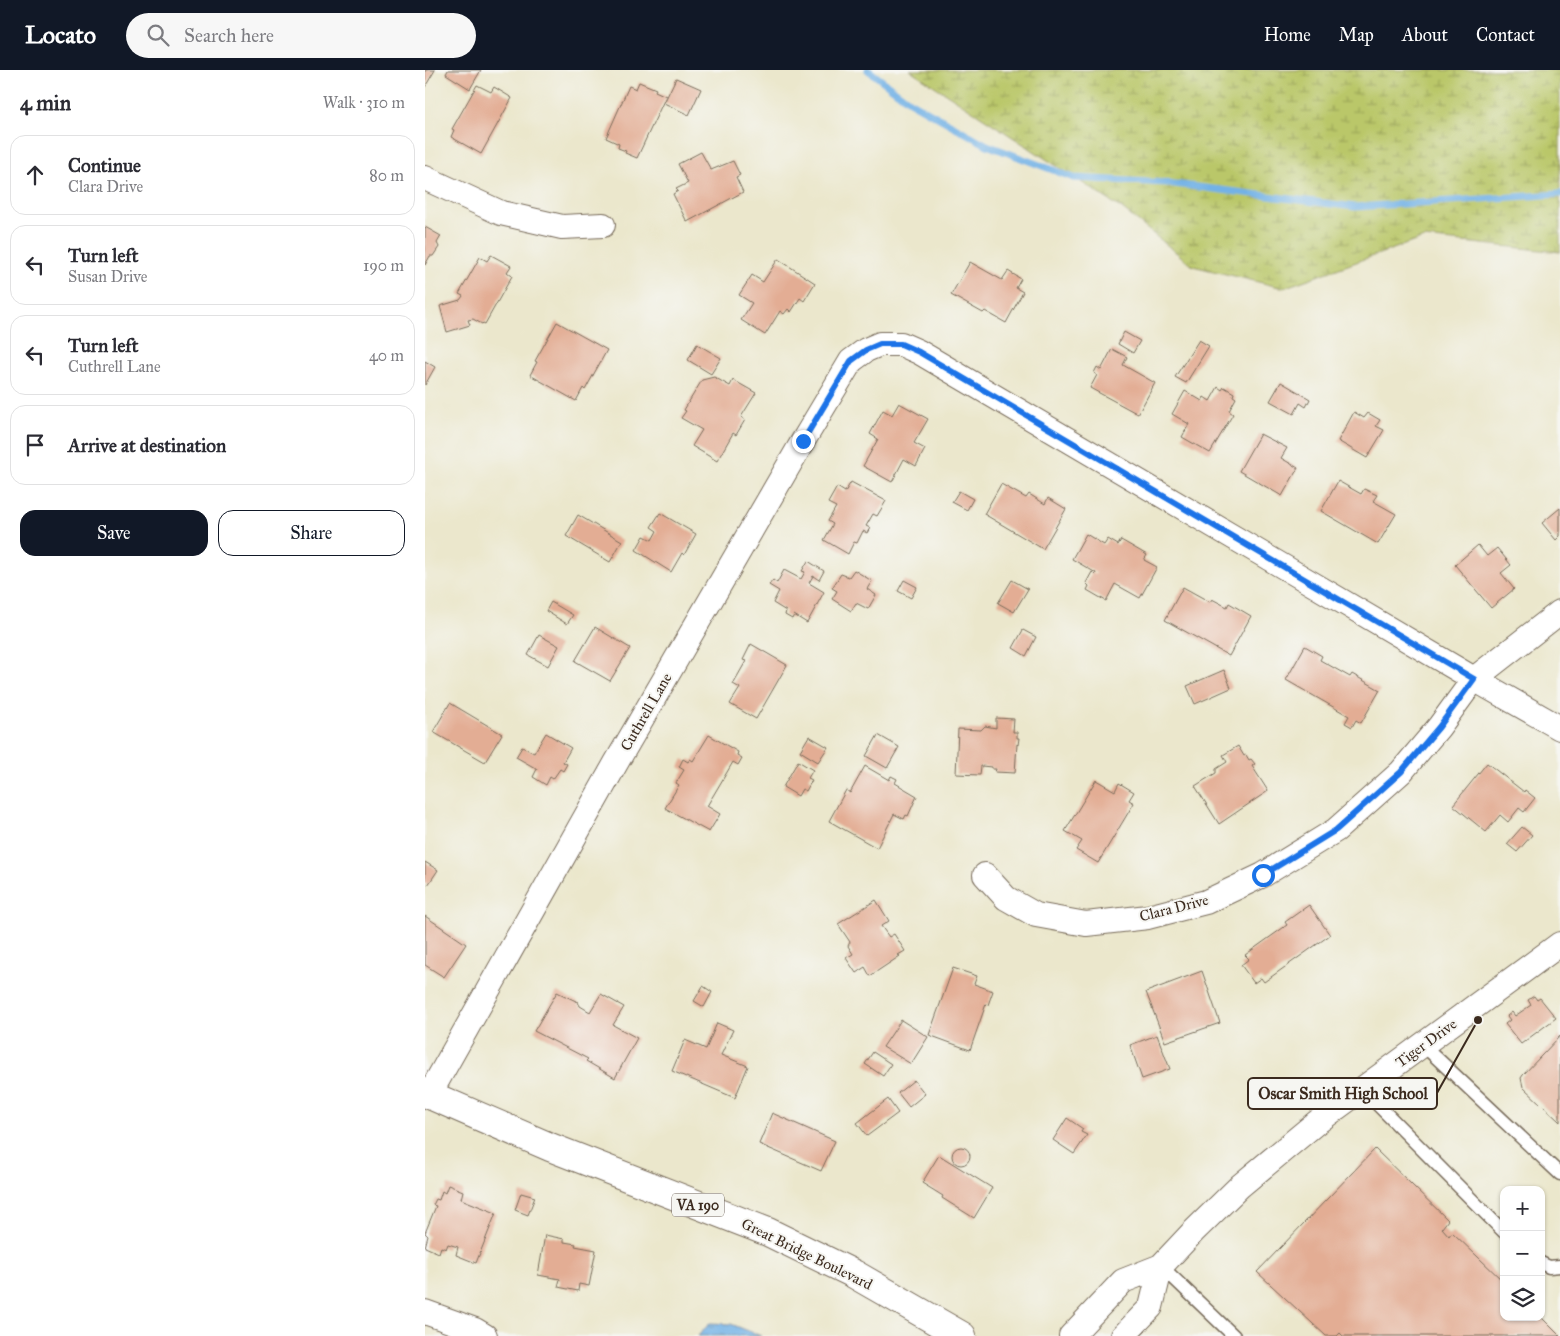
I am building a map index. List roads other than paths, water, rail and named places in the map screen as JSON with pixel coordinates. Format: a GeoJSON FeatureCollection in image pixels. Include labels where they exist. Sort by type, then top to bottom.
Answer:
{"type":"FeatureCollection","features":[{"type":"Feature","properties":{"kind":"main road","name":"Great Bridge Boulevard"},"geometry":{"type":"LineString","coordinates":[[427,1094],[550,1147],[768,1232],[855,1274],[962,1336]]}},
{"type":"Feature","properties":{"kind":"street"},"geometry":{"type":"LineString","coordinates":[[425,178],[501,212],[562,227],[603,225]]}},
{"type":"Feature","properties":{"kind":"street","name":"Cuthrell Lane"},"geometry":{"type":"LineString","coordinates":[[427,1094],[615,763],[851,361],[866,350],[880,344],[901,344],[919,352],[1474,679]]}},
{"type":"Feature","properties":{"kind":"street","name":"Clara Drive"},"geometry":{"type":"LineString","coordinates":[[985,875],[1006,898],[1036,915],[1086,924],[1148,917],[1206,902],[1263,875],[1336,830],[1401,772],[1439,727],[1474,679],[1560,612]]}},
{"type":"Feature","properties":{"kind":"street"},"geometry":{"type":"LineString","coordinates":[[1474,679],[1560,728]]}},
{"type":"Feature","properties":{"kind":"street","name":"Tiger Drive"},"geometry":{"type":"LineString","coordinates":[[1071,1336],[1123,1281],[1161,1266],[1240,1186],[1316,1123],[1560,944]]}},
{"type":"Feature","properties":{"kind":"street","name":"Tiger Drive"},"geometry":{"type":"LineString","coordinates":[[1123,1336],[1151,1307],[1161,1266]]}},
{"type":"Feature","properties":{"kind":"street"},"geometry":{"type":"LineString","coordinates":[[425,1312],[475,1330],[485,1336]]}},
{"type":"Feature","properties":{"kind":"lane"},"geometry":{"type":"LineString","coordinates":[[1423,1045],[1560,1174]]}},
{"type":"Feature","properties":{"kind":"lane"},"geometry":{"type":"LineString","coordinates":[[1362,1089],[1503,1231]]}},
{"type":"Feature","properties":{"kind":"lane"},"geometry":{"type":"LineString","coordinates":[[1161,1266],[1234,1336]]}},
{"type":"Feature","properties":{"kind":"lane"},"geometry":{"type":"LineString","coordinates":[[1545,1266],[1560,1266]]}},
{"type":"Feature","properties":{"kind":"water"},"geometry":{"type":"Polygon","coordinates":[[[710,1323],[731,1324],[761,1336],[698,1336],[710,1323]]]}},
{"type":"Feature","properties":{"kind":"waterway"},"geometry":{"type":"LineString","coordinates":[[868,70],[909,101],[987,145],[1074,178],[1166,183],[1355,207],[1560,194]]}},
{"type":"Feature","properties":{"kind":"place","name":"Oscar Smith High School"},"geometry":{"type":"Point","coordinates":[1478,1020]}}]}
